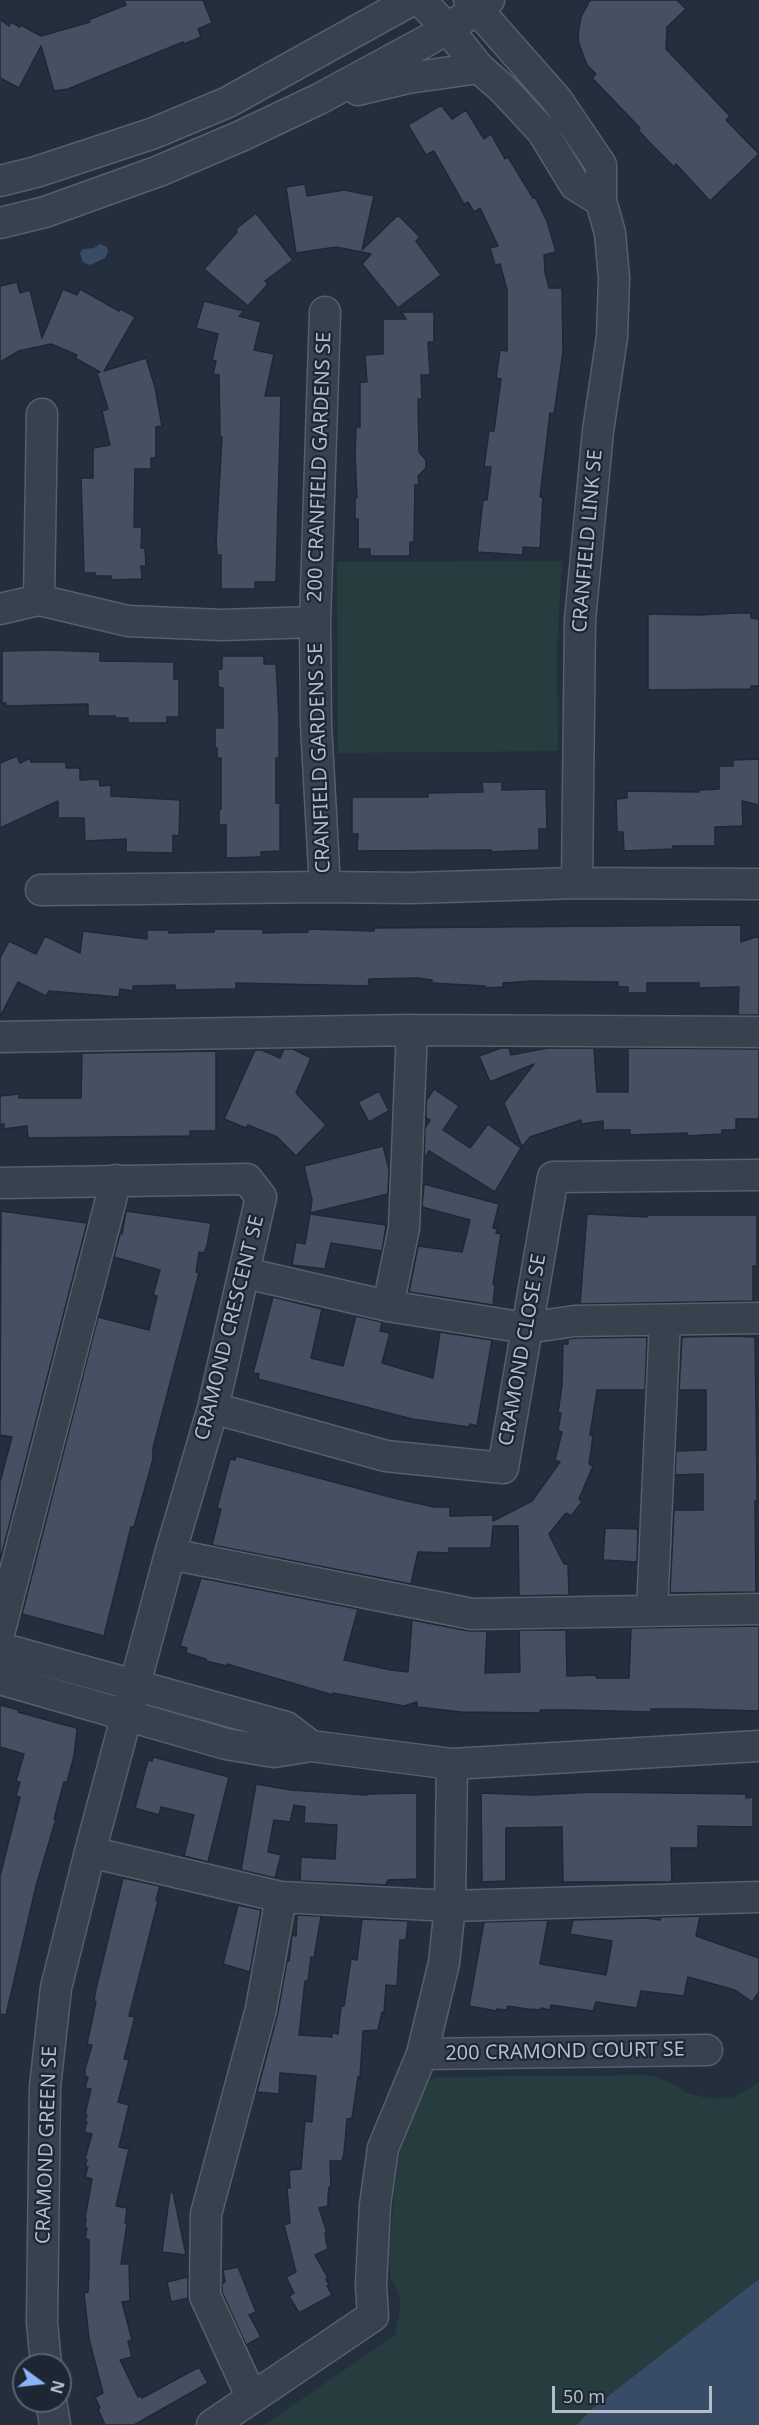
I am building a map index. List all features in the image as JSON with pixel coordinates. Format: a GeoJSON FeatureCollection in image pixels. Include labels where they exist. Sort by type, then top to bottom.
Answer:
{"type":"FeatureCollection","features":[{"type":"Feature","properties":{"kind":"street"},"geometry":{"type":"LineString","coordinates":[[0,181],[36,172],[154,133],[228,102],[412,0]]}},
{"type":"Feature","properties":{"kind":"street"},"geometry":{"type":"LineString","coordinates":[[420,0],[448,29],[479,68],[503,89],[542,131],[575,184],[601,201]]}},
{"type":"Feature","properties":{"kind":"street"},"geometry":{"type":"LineString","coordinates":[[0,223],[45,212],[159,171],[241,136],[319,99],[448,29],[479,3]]}},
{"type":"Feature","properties":{"kind":"street","name":"CRANFIELD LINK SE"},"geometry":{"type":"LineString","coordinates":[[479,3],[557,100],[601,165],[601,201],[610,233],[614,278],[613,325],[582,585],[577,883]]}},
{"type":"Feature","properties":{"kind":"street"},"geometry":{"type":"LineString","coordinates":[[319,99],[408,78],[479,68]]}},
{"type":"Feature","properties":{"kind":"street","name":"200 CRANFIELD GARDENS SE"},"geometry":{"type":"LineString","coordinates":[[315,622],[325,312]]}},
{"type":"Feature","properties":{"kind":"street"},"geometry":{"type":"LineString","coordinates":[[39,600],[42,414]]}},
{"type":"Feature","properties":{"kind":"street","name":"CRANFIELD GARDENS SE"},"geometry":{"type":"LineString","coordinates":[[0,609],[39,600],[128,621],[222,625],[315,622],[316,725],[325,887],[410,888],[577,883],[759,884]]}},
{"type":"Feature","properties":{"kind":"street"},"geometry":{"type":"LineString","coordinates":[[41,890],[325,887]]}},
{"type":"Feature","properties":{"kind":"street"},"geometry":{"type":"LineString","coordinates":[[0,1037],[412,1030],[759,1032]]}},
{"type":"Feature","properties":{"kind":"street"},"geometry":{"type":"LineString","coordinates":[[388,1306],[404,1228],[412,1030]]}},
{"type":"Feature","properties":{"kind":"street","name":"CRAMOND CLOSE SE"},"geometry":{"type":"LineString","coordinates":[[213,1408],[386,1456],[503,1468],[553,1177],[759,1175]]}},
{"type":"Feature","properties":{"kind":"street","name":"CRAMOND CRESCENT SE"},"geometry":{"type":"LineString","coordinates":[[0,1183],[247,1179],[261,1197],[213,1408],[170,1554],[127,1717]]}},
{"type":"Feature","properties":{"kind":"street"},"geometry":{"type":"LineString","coordinates":[[0,1630],[116,1180]]}},
{"type":"Feature","properties":{"kind":"street"},"geometry":{"type":"LineString","coordinates":[[245,1274],[388,1306],[526,1328],[574,1321],[759,1318]]}},
{"type":"Feature","properties":{"kind":"street"},"geometry":{"type":"LineString","coordinates":[[652,1611],[665,1320]]}},
{"type":"Feature","properties":{"kind":"street"},"geometry":{"type":"LineString","coordinates":[[170,1554],[472,1614],[759,1609]]}},
{"type":"Feature","properties":{"kind":"street"},"geometry":{"type":"LineString","coordinates":[[0,1648],[286,1727],[311,1746]]}},
{"type":"Feature","properties":{"kind":"street"},"geometry":{"type":"LineString","coordinates":[[0,1679],[226,1744],[274,1752],[311,1746],[452,1764],[759,1746]]}},
{"type":"Feature","properties":{"kind":"street","name":"CRAMOND GREEN SE"},"geometry":{"type":"LineString","coordinates":[[45,2353],[42,2322],[45,2087],[56,1988],[127,1717]]}},
{"type":"Feature","properties":{"kind":"street"},"geometry":{"type":"LineString","coordinates":[[212,2425],[373,2316],[371,2286],[375,2215],[383,2148],[422,2054],[444,1964],[450,1906],[452,1764]]}},
{"type":"Feature","properties":{"kind":"street"},"geometry":{"type":"LineString","coordinates":[[90,1852],[281,1897],[450,1906],[759,1897]]}},
{"type":"Feature","properties":{"kind":"street"},"geometry":{"type":"LineString","coordinates":[[252,2398],[205,2296],[206,2214],[261,2009],[281,1897]]}},
{"type":"Feature","properties":{"kind":"street","name":"200 CRAMOND COURT SE"},"geometry":{"type":"LineString","coordinates":[[422,2054],[707,2050]]}},
{"type":"Feature","properties":{"kind":"green space"},"geometry":{"type":"Polygon","coordinates":[[[562,561],[557,649],[558,751],[338,753],[337,562],[562,561]]]}},
{"type":"Feature","properties":{"kind":"green space"},"geometry":{"type":"Polygon","coordinates":[[[643,2075],[656,2077],[687,2093],[710,2099],[733,2098],[759,2082],[759,2425],[264,2425],[395,2335],[401,2304],[390,2278],[389,2252],[394,2194],[401,2144],[423,2082],[437,2077],[643,2075]]]}},
{"type":"Feature","properties":{"kind":"water"},"geometry":{"type":"Polygon","coordinates":[[[100,244],[107,247],[108,252],[105,258],[90,265],[83,262],[80,253],[83,249],[94,248],[100,244]]]}},
{"type":"Feature","properties":{"kind":"water"},"geometry":{"type":"Polygon","coordinates":[[[759,2279],[759,2425],[577,2425],[593,2408],[759,2279]]]}},
{"type":"Feature","properties":{"kind":"building"},"geometry":{"type":"Polygon","coordinates":[[[124,0],[203,0],[212,23],[198,29],[201,37],[184,44],[183,42],[68,89],[54,91],[41,46],[19,88],[0,78],[0,19],[9,26],[11,22],[20,27],[21,25],[41,36],[90,22],[88,20],[126,5],[124,0]]]}},
{"type":"Feature","properties":{"kind":"building"},"geometry":{"type":"Polygon","coordinates":[[[590,0],[677,0],[686,9],[667,27],[666,49],[730,116],[726,120],[759,154],[710,201],[676,164],[674,167],[649,142],[638,130],[640,128],[592,78],[596,74],[587,65],[579,44],[578,34],[581,17],[590,0]]]}},
{"type":"Feature","properties":{"kind":"building"},"geometry":{"type":"Polygon","coordinates":[[[441,105],[452,119],[466,110],[484,139],[491,134],[505,159],[508,157],[533,198],[535,197],[547,221],[556,252],[544,255],[545,272],[549,288],[562,288],[563,352],[554,414],[550,413],[540,497],[543,497],[540,548],[523,547],[523,555],[477,552],[483,500],[487,500],[491,467],[484,467],[489,431],[494,431],[501,379],[496,378],[500,350],[507,351],[507,290],[500,264],[495,265],[490,248],[498,246],[480,208],[474,212],[468,202],[464,204],[434,151],[426,155],[408,125],[441,105]]]}},
{"type":"Feature","properties":{"kind":"building"},"geometry":{"type":"Polygon","coordinates":[[[305,184],[307,196],[344,190],[374,196],[362,250],[398,215],[420,237],[416,241],[441,275],[398,308],[362,264],[371,254],[336,247],[296,253],[286,187],[305,184]]]}},
{"type":"Feature","properties":{"kind":"building"},"geometry":{"type":"Polygon","coordinates":[[[256,213],[293,260],[265,281],[268,284],[248,306],[204,269],[237,232],[236,229],[256,213]]]}},
{"type":"Feature","properties":{"kind":"building"},"geometry":{"type":"Polygon","coordinates":[[[17,282],[20,293],[30,290],[42,338],[63,289],[77,295],[80,289],[119,311],[121,309],[135,317],[104,371],[146,358],[155,387],[162,426],[156,427],[156,458],[151,458],[151,469],[135,469],[134,527],[142,527],[141,548],[145,548],[146,566],[141,566],[142,579],[112,580],[111,576],[84,573],[81,478],[93,478],[93,448],[110,445],[102,411],[108,409],[97,373],[100,372],[75,358],[77,355],[51,344],[19,351],[0,362],[0,286],[17,282]]]}},
{"type":"Feature","properties":{"kind":"building"},"geometry":{"type":"Polygon","coordinates":[[[204,301],[244,311],[239,316],[261,322],[254,350],[274,354],[265,396],[281,396],[276,582],[255,582],[255,589],[221,589],[221,555],[217,555],[216,541],[222,437],[220,437],[219,375],[213,374],[216,361],[212,360],[218,334],[196,328],[204,301]]]}},
{"type":"Feature","properties":{"kind":"building"},"geometry":{"type":"Polygon","coordinates":[[[401,312],[434,312],[434,342],[428,342],[430,375],[421,375],[422,399],[418,399],[419,452],[426,460],[426,468],[418,476],[419,485],[415,485],[414,542],[410,542],[410,556],[370,556],[370,549],[358,549],[358,519],[355,519],[356,427],[360,427],[360,382],[367,382],[365,355],[383,354],[383,319],[406,319],[401,312]]]}},
{"type":"Feature","properties":{"kind":"building"},"geometry":{"type":"Polygon","coordinates":[[[751,613],[751,618],[759,619],[759,686],[751,686],[751,689],[648,690],[648,614],[751,613]]]}},
{"type":"Feature","properties":{"kind":"building"},"geometry":{"type":"Polygon","coordinates":[[[2,651],[100,652],[100,661],[174,662],[174,679],[179,679],[179,717],[167,717],[167,723],[128,723],[128,718],[88,716],[88,704],[6,706],[6,703],[2,703],[2,651]]]}},
{"type":"Feature","properties":{"kind":"building"},"geometry":{"type":"Polygon","coordinates":[[[222,656],[264,656],[264,664],[276,664],[279,758],[276,758],[276,803],[280,803],[280,851],[261,852],[261,857],[226,858],[226,825],[219,825],[221,758],[217,758],[217,748],[215,748],[215,728],[223,728],[223,688],[218,687],[218,669],[222,669],[222,656]]]}},
{"type":"Feature","properties":{"kind":"building"},"geometry":{"type":"Polygon","coordinates":[[[17,756],[20,763],[30,758],[31,762],[66,762],[66,768],[80,768],[80,780],[99,779],[100,786],[111,785],[111,796],[180,800],[179,836],[173,835],[173,853],[126,852],[126,839],[85,841],[84,818],[58,818],[58,801],[0,828],[0,763],[17,756]]]}},
{"type":"Feature","properties":{"kind":"building"},"geometry":{"type":"Polygon","coordinates":[[[759,759],[759,805],[742,801],[743,826],[715,827],[715,846],[673,846],[673,849],[624,851],[623,832],[617,832],[616,799],[627,798],[627,791],[699,792],[699,790],[719,789],[719,766],[733,766],[733,760],[759,759]]]}},
{"type":"Feature","properties":{"kind":"building"},"geometry":{"type":"Polygon","coordinates":[[[482,782],[502,782],[502,790],[546,789],[547,829],[539,829],[539,850],[357,851],[358,834],[352,834],[352,797],[428,797],[428,793],[483,792],[482,782]]]}},
{"type":"Feature","properties":{"kind":"building"},"geometry":{"type":"Polygon","coordinates":[[[741,925],[741,942],[759,936],[759,1015],[738,1015],[739,987],[699,988],[699,983],[647,983],[647,993],[628,993],[628,987],[618,987],[618,982],[533,981],[503,983],[503,987],[485,988],[485,986],[432,983],[432,980],[417,978],[369,979],[368,986],[236,983],[236,989],[175,990],[175,985],[133,986],[133,991],[120,989],[119,997],[49,991],[46,996],[18,982],[0,1017],[0,958],[9,941],[36,954],[45,936],[80,953],[83,931],[147,939],[147,930],[169,930],[169,933],[214,932],[214,929],[263,929],[263,933],[308,932],[308,929],[374,931],[374,928],[741,925]]]}},
{"type":"Feature","properties":{"kind":"building"},"geometry":{"type":"Polygon","coordinates":[[[501,1048],[509,1048],[511,1055],[547,1048],[594,1048],[597,1092],[628,1092],[628,1048],[759,1049],[759,1119],[736,1119],[736,1130],[722,1130],[722,1134],[687,1136],[687,1133],[630,1135],[630,1130],[603,1130],[603,1121],[581,1124],[581,1120],[530,1137],[522,1147],[504,1103],[534,1064],[490,1082],[479,1056],[501,1048]]]}},
{"type":"Feature","properties":{"kind":"building"},"geometry":{"type":"Polygon","coordinates":[[[284,1049],[293,1049],[311,1058],[296,1093],[326,1125],[296,1156],[277,1137],[248,1125],[246,1128],[224,1119],[255,1050],[262,1050],[280,1058],[284,1049]]]}},
{"type":"Feature","properties":{"kind":"building"},"geometry":{"type":"Polygon","coordinates":[[[216,1051],[216,1131],[190,1131],[190,1136],[28,1138],[27,1126],[4,1129],[4,1124],[0,1124],[0,1096],[19,1094],[19,1098],[81,1098],[82,1053],[216,1051]]]}},
{"type":"Feature","properties":{"kind":"building"},"geometry":{"type":"Polygon","coordinates":[[[434,1089],[459,1106],[443,1130],[470,1148],[488,1124],[521,1148],[495,1192],[429,1151],[424,1159],[425,1128],[430,1120],[426,1118],[426,1101],[434,1089]]]}},
{"type":"Feature","properties":{"kind":"building"},"geometry":{"type":"Polygon","coordinates":[[[379,1091],[389,1111],[369,1122],[358,1102],[379,1091]]]}},
{"type":"Feature","properties":{"kind":"building"},"geometry":{"type":"Polygon","coordinates":[[[383,1146],[389,1169],[388,1194],[310,1213],[312,1200],[304,1166],[383,1146]]]}},
{"type":"Feature","properties":{"kind":"building"},"geometry":{"type":"Polygon","coordinates":[[[424,1184],[499,1204],[493,1228],[497,1229],[496,1233],[501,1234],[493,1284],[495,1284],[493,1305],[409,1292],[418,1246],[462,1252],[470,1220],[422,1207],[424,1184]]]}},
{"type":"Feature","properties":{"kind":"building"},"geometry":{"type":"Polygon","coordinates":[[[1,1211],[87,1223],[0,1561],[0,1482],[12,1437],[0,1435],[1,1211]]]}},
{"type":"Feature","properties":{"kind":"building"},"geometry":{"type":"Polygon","coordinates":[[[126,1211],[211,1223],[207,1246],[204,1253],[199,1252],[196,1272],[199,1273],[153,1448],[153,1459],[134,1527],[131,1527],[104,1636],[22,1614],[98,1317],[149,1330],[157,1296],[153,1295],[160,1270],[114,1257],[120,1234],[122,1234],[126,1211]]]}},
{"type":"Feature","properties":{"kind":"building"},"geometry":{"type":"Polygon","coordinates":[[[310,1214],[386,1225],[382,1251],[331,1243],[325,1269],[292,1265],[296,1242],[305,1244],[310,1214]]]}},
{"type":"Feature","properties":{"kind":"building"},"geometry":{"type":"Polygon","coordinates":[[[587,1214],[647,1217],[649,1215],[757,1215],[757,1266],[753,1266],[753,1301],[580,1304],[587,1214]]]}},
{"type":"Feature","properties":{"kind":"building"},"geometry":{"type":"Polygon","coordinates":[[[273,1297],[322,1309],[311,1358],[343,1366],[356,1316],[382,1322],[380,1331],[390,1333],[382,1363],[433,1378],[440,1332],[492,1340],[477,1426],[470,1424],[469,1427],[412,1419],[258,1379],[259,1374],[253,1373],[273,1297]]]}},
{"type":"Feature","properties":{"kind":"building"},"geometry":{"type":"Polygon","coordinates":[[[647,1337],[645,1390],[597,1390],[590,1435],[593,1436],[589,1464],[593,1466],[579,1499],[582,1502],[571,1516],[566,1513],[549,1534],[564,1564],[568,1564],[569,1595],[519,1596],[518,1526],[493,1526],[491,1548],[449,1548],[449,1553],[418,1552],[411,1584],[212,1545],[221,1509],[217,1508],[230,1459],[235,1460],[236,1456],[394,1498],[434,1507],[450,1507],[450,1516],[493,1515],[493,1521],[532,1501],[560,1462],[555,1460],[562,1432],[558,1431],[561,1413],[558,1413],[562,1385],[563,1344],[568,1344],[568,1339],[576,1338],[647,1337]]]}},
{"type":"Feature","properties":{"kind":"building"},"geometry":{"type":"Polygon","coordinates":[[[682,1337],[755,1337],[756,1592],[670,1593],[674,1510],[703,1510],[703,1474],[675,1475],[676,1451],[706,1450],[706,1390],[679,1390],[682,1337]]]}},
{"type":"Feature","properties":{"kind":"building"},"geometry":{"type":"Polygon","coordinates":[[[605,1528],[638,1529],[637,1562],[603,1560],[605,1528]]]}},
{"type":"Feature","properties":{"kind":"building"},"geometry":{"type":"Polygon","coordinates":[[[201,1578],[358,1609],[344,1660],[408,1672],[412,1620],[469,1631],[487,1631],[485,1673],[520,1672],[519,1630],[566,1630],[567,1676],[595,1675],[597,1678],[629,1678],[631,1628],[759,1626],[759,1711],[651,1709],[651,1712],[540,1710],[540,1713],[461,1712],[417,1707],[417,1702],[404,1706],[333,1693],[333,1695],[227,1664],[227,1666],[206,1661],[206,1659],[186,1653],[187,1648],[180,1646],[201,1578]]]}},
{"type":"Feature","properties":{"kind":"building"},"geometry":{"type":"Polygon","coordinates":[[[0,1705],[77,1730],[74,1756],[67,1782],[64,1782],[54,1819],[56,1819],[36,1886],[6,2015],[0,2014],[0,1876],[20,1797],[16,1796],[20,1782],[16,1781],[24,1754],[0,1747],[0,1705]]]}},
{"type":"Feature","properties":{"kind":"building"},"geometry":{"type":"Polygon","coordinates":[[[153,1757],[229,1777],[208,1862],[184,1856],[194,1815],[161,1807],[159,1815],[135,1808],[148,1760],[152,1761],[153,1757]]]}},
{"type":"Feature","properties":{"kind":"building"},"geometry":{"type":"Polygon","coordinates":[[[256,1784],[291,1790],[367,1795],[417,1793],[417,1879],[388,1880],[386,1885],[300,1881],[301,1857],[335,1859],[337,1825],[304,1823],[305,1807],[294,1805],[290,1822],[274,1820],[268,1852],[281,1855],[275,1878],[241,1870],[256,1784]]]}},
{"type":"Feature","properties":{"kind":"building"},"geometry":{"type":"Polygon","coordinates":[[[593,1792],[746,1794],[746,1798],[753,1797],[753,1827],[698,1826],[698,1848],[671,1848],[672,1882],[563,1882],[562,1827],[506,1828],[506,1881],[482,1882],[481,1793],[533,1795],[593,1792]]]}},
{"type":"Feature","properties":{"kind":"building"},"geometry":{"type":"Polygon","coordinates":[[[123,1878],[160,1886],[129,2016],[135,2017],[124,2059],[129,2060],[118,2102],[129,2105],[119,2147],[129,2149],[116,2206],[127,2208],[121,2264],[129,2264],[130,2301],[122,2302],[132,2340],[128,2341],[132,2357],[120,2360],[138,2397],[142,2398],[199,2367],[208,2383],[134,2425],[105,2425],[95,2397],[103,2393],[89,2339],[84,2293],[88,2292],[89,2273],[89,2240],[85,2238],[87,2228],[85,2228],[85,2218],[92,2179],[85,2177],[88,2167],[85,2166],[87,2160],[85,2159],[92,2134],[84,2132],[87,2122],[85,2114],[91,2089],[85,2088],[88,2077],[85,2076],[85,2069],[92,2045],[87,2044],[96,2002],[94,2001],[96,1989],[123,1878]]]}},
{"type":"Feature","properties":{"kind":"building"},"geometry":{"type":"Polygon","coordinates":[[[238,1905],[261,1910],[250,1972],[223,1964],[238,1905]]]}},
{"type":"Feature","properties":{"kind":"building"},"geometry":{"type":"Polygon","coordinates":[[[297,1915],[321,1916],[314,1958],[311,1957],[308,1981],[305,1981],[299,2035],[332,2037],[332,2033],[338,2034],[341,2006],[344,2006],[351,1959],[357,1960],[362,1919],[408,1921],[406,1940],[400,1940],[397,1986],[386,1985],[384,2013],[382,2012],[378,2030],[363,2031],[360,2077],[358,2077],[352,2118],[347,2119],[344,2153],[342,2161],[330,2161],[331,2187],[329,2187],[328,2206],[319,2208],[327,2233],[325,2233],[328,2249],[315,2255],[328,2278],[326,2279],[329,2285],[327,2286],[332,2295],[299,2313],[289,2296],[294,2293],[286,2277],[296,2272],[284,2225],[290,2223],[287,2188],[290,2188],[289,2170],[301,2169],[305,2121],[312,2122],[316,2076],[280,2073],[279,2094],[257,2092],[278,2012],[292,1935],[296,1936],[297,1915]]]}},
{"type":"Feature","properties":{"kind":"building"},"geometry":{"type":"Polygon","coordinates":[[[700,1916],[696,1936],[759,1958],[759,1992],[752,2002],[735,1990],[688,1977],[684,1996],[641,1991],[637,2008],[596,2002],[593,2011],[551,2005],[550,2010],[508,2006],[506,2010],[497,2009],[497,2011],[469,2006],[484,1922],[548,1920],[540,1964],[606,1975],[612,1941],[570,1934],[573,1920],[645,1918],[660,1920],[661,1917],[700,1916]]]}},
{"type":"Feature","properties":{"kind":"building"},"geometry":{"type":"Polygon","coordinates":[[[170,2192],[173,2192],[186,2255],[162,2252],[170,2192]]]}},
{"type":"Feature","properties":{"kind":"building"},"geometry":{"type":"Polygon","coordinates":[[[238,2267],[256,2312],[249,2315],[261,2337],[246,2345],[222,2292],[222,2284],[225,2282],[223,2270],[238,2267]]]}},
{"type":"Feature","properties":{"kind":"building"},"geometry":{"type":"Polygon","coordinates":[[[188,2277],[188,2298],[171,2302],[167,2282],[188,2277]]]}}]}
